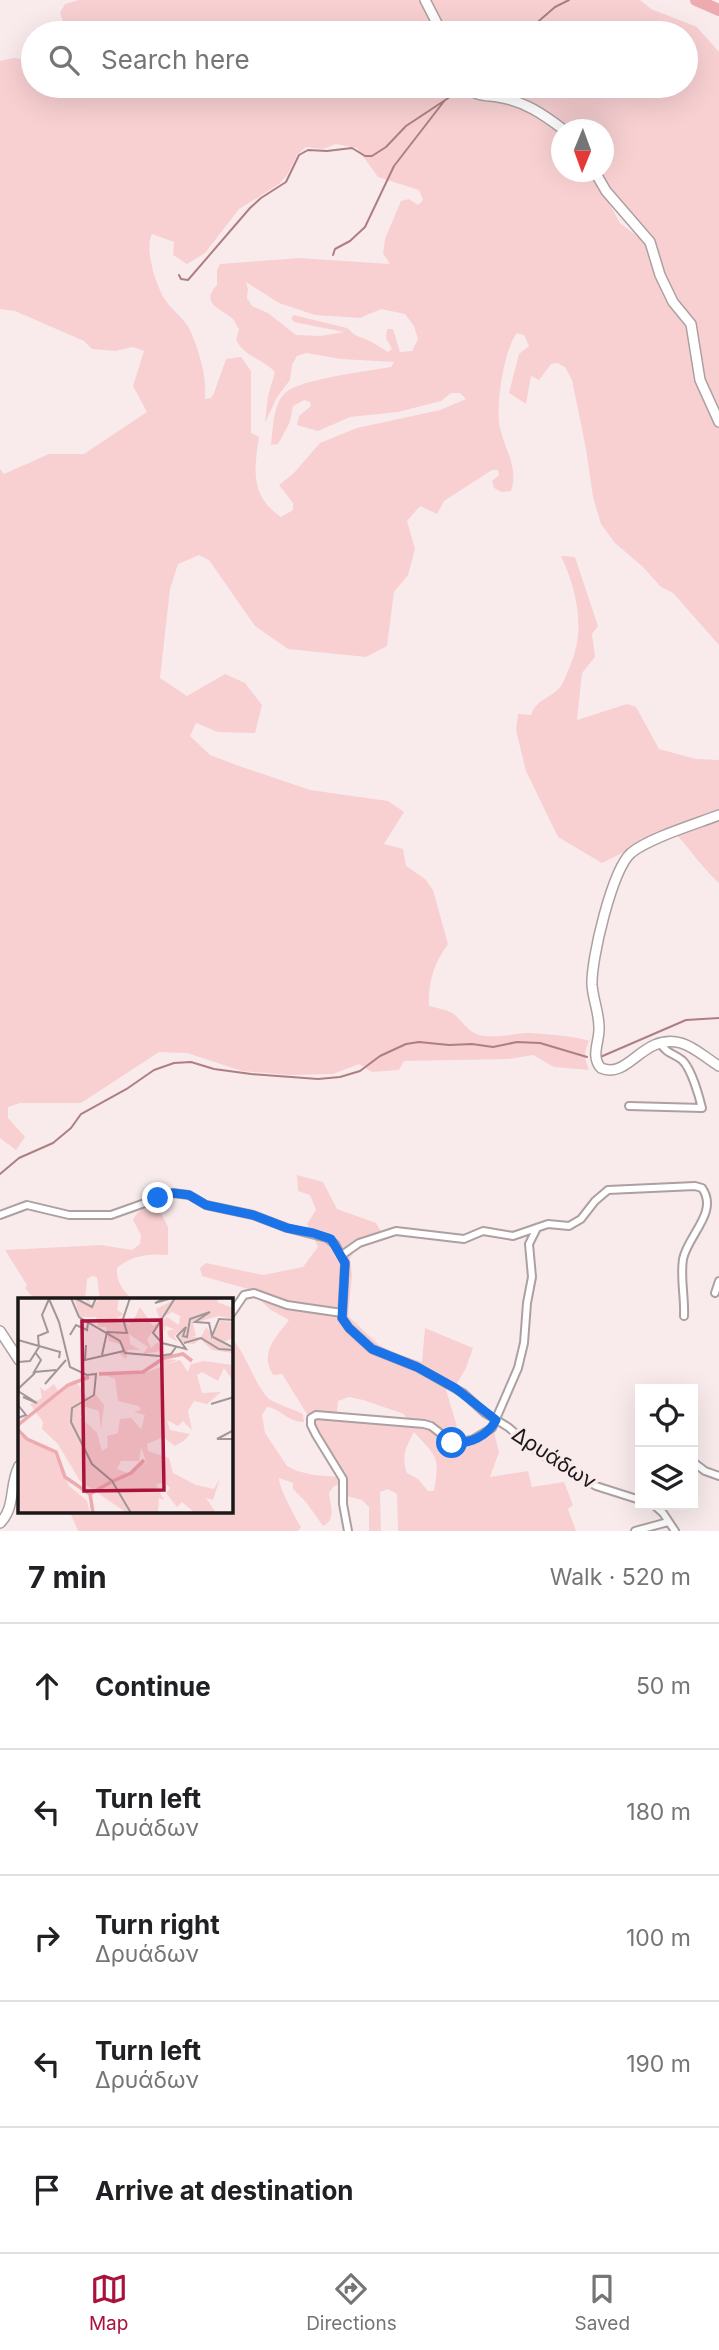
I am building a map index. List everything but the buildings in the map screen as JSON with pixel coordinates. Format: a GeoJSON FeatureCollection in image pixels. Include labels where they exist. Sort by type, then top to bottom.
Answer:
{"type":"FeatureCollection","features":[{"type":"Feature","properties":{"kind":"street"},"geometry":{"type":"LineString","coordinates":[[425,0],[436,21]]}},
{"type":"Feature","properties":{"kind":"street"},"geometry":{"type":"LineString","coordinates":[[502,98],[518,100],[551,120]]}},
{"type":"Feature","properties":{"kind":"street"},"geometry":{"type":"LineString","coordinates":[[601,182],[612,199],[650,242],[660,275],[673,302],[691,324],[700,380],[719,422]]}},
{"type":"Feature","properties":{"kind":"street"},"geometry":{"type":"LineString","coordinates":[[719,815],[631,853],[620,868],[595,952],[592,985],[600,1028],[596,1053],[598,1064],[607,1070],[621,1068],[642,1050],[660,1043],[684,1044],[719,1066]]}},
{"type":"Feature","properties":{"kind":"street"},"geometry":{"type":"LineString","coordinates":[[629,1106],[702,1108],[699,1093],[684,1061],[666,1052],[660,1043]]}},
{"type":"Feature","properties":{"kind":"street"},"geometry":{"type":"LineString","coordinates":[[342,1255],[359,1243],[396,1231],[464,1239],[484,1231],[513,1236],[548,1224],[575,1224],[608,1190],[702,1188],[706,1194],[706,1211],[687,1245],[683,1262],[684,1316]]}},
{"type":"Feature","properties":{"kind":"street"},"geometry":{"type":"LineString","coordinates":[[0,1216],[27,1205],[69,1215],[111,1215],[173,1193],[182,1194],[206,1205],[253,1215],[287,1228],[327,1238],[342,1255],[346,1271],[342,1313],[288,1305],[254,1293],[244,1295],[233,1311]]}},
{"type":"Feature","properties":{"kind":"street"},"geometry":{"type":"LineString","coordinates":[[348,1531],[343,1504],[343,1479],[316,1435],[311,1424],[313,1416],[427,1424],[451,1442],[457,1443],[481,1436],[492,1428],[518,1368],[522,1352],[532,1277],[529,1244],[537,1228]]}},
{"type":"Feature","properties":{"kind":"street"},"geometry":{"type":"LineString","coordinates":[[715,1293],[719,1281]]}},
{"type":"Feature","properties":{"kind":"street","name":"Δρυάδων"},"geometry":{"type":"LineString","coordinates":[[342,1313],[342,1318],[349,1328],[372,1349],[417,1367],[455,1388],[539,1453],[589,1482],[635,1499]]}},
{"type":"Feature","properties":{"kind":"street"},"geometry":{"type":"LineString","coordinates":[[0,1331],[18,1358]]}},
{"type":"Feature","properties":{"kind":"street"},"geometry":{"type":"LineString","coordinates":[[698,1466],[719,1476]]}},
{"type":"Feature","properties":{"kind":"street"},"geometry":{"type":"LineString","coordinates":[[0,1523],[10,1508],[13,1477],[18,1468]]}},
{"type":"Feature","properties":{"kind":"street"},"geometry":{"type":"LineString","coordinates":[[659,1510],[675,1531]]}},
{"type":"Feature","properties":{"kind":"street"},"geometry":{"type":"LineString","coordinates":[[635,1531],[668,1522]]}},
{"type":"Feature","properties":{"kind":"shaded area"},"geometry":{"type":"Polygon","coordinates":[[[79,0],[640,0],[651,9],[682,21],[63,21],[60,13],[65,4],[79,0]]]}},
{"type":"Feature","properties":{"kind":"shaded area"},"geometry":{"type":"Polygon","coordinates":[[[698,28],[719,52],[719,645],[673,593],[661,587],[615,543],[601,524],[593,497],[572,380],[565,367],[557,363],[551,364],[539,380],[531,376],[526,404],[509,393],[519,354],[529,346],[524,335],[517,333],[508,352],[499,407],[500,428],[512,467],[511,491],[502,492],[494,488],[492,481],[499,475],[498,470],[492,470],[444,501],[437,514],[420,506],[407,521],[415,549],[408,575],[394,592],[387,646],[366,657],[288,649],[255,626],[209,560],[199,555],[178,564],[170,589],[160,678],[187,696],[225,674],[245,683],[262,705],[255,733],[218,732],[196,723],[190,736],[210,755],[239,766],[310,790],[388,801],[404,812],[384,844],[403,849],[406,866],[425,879],[433,890],[448,944],[433,973],[429,1006],[453,1013],[468,1028],[480,1035],[529,1033],[589,1041],[585,1055],[589,1070],[554,1067],[533,1055],[509,1059],[404,1061],[399,1070],[372,1072],[359,1064],[333,1074],[289,1075],[242,1071],[187,1053],[159,1052],[81,1103],[20,1103],[8,1107],[8,1118],[25,1137],[16,1150],[0,1138],[0,469],[4,474],[49,454],[84,454],[147,412],[133,386],[144,351],[133,347],[115,351],[92,349],[84,341],[15,311],[0,309],[0,61],[21,59],[21,98],[489,98],[508,101],[551,125],[551,182],[597,182],[620,223],[649,248],[653,239],[605,182],[614,182],[614,119],[553,119],[520,98],[698,98],[698,28]],[[336,144],[323,149],[306,147],[297,155],[279,184],[239,209],[205,253],[187,264],[173,255],[174,242],[152,234],[150,240],[150,258],[158,287],[166,301],[188,326],[196,346],[204,373],[205,399],[211,398],[214,393],[226,359],[241,357],[251,371],[251,433],[259,437],[256,482],[264,500],[281,517],[293,510],[293,503],[279,485],[293,474],[320,443],[357,428],[440,410],[466,399],[460,393],[451,393],[441,401],[398,412],[350,417],[318,431],[297,425],[299,416],[311,406],[310,402],[304,400],[293,406],[290,422],[278,444],[271,445],[276,410],[285,393],[319,380],[391,367],[394,362],[341,359],[306,353],[297,356],[292,365],[290,380],[277,397],[265,423],[268,396],[275,372],[240,346],[236,340],[239,329],[234,320],[211,301],[210,297],[217,285],[217,270],[220,264],[299,258],[390,264],[383,253],[385,239],[401,201],[409,199],[418,205],[423,200],[419,190],[378,177],[357,148],[336,144]],[[246,282],[247,298],[252,306],[268,313],[296,335],[320,336],[344,332],[294,322],[291,318],[294,315],[347,328],[388,352],[392,349],[386,338],[387,329],[393,329],[400,352],[412,351],[418,339],[414,326],[405,314],[381,309],[360,318],[315,315],[279,303],[246,282]]]}},
{"type":"Feature","properties":{"kind":"shaded area"},"geometry":{"type":"Polygon","coordinates":[[[561,556],[575,557],[598,626],[592,634],[595,657],[582,673],[577,720],[627,704],[636,707],[659,749],[696,759],[719,760],[719,883],[672,830],[640,840],[626,851],[602,863],[558,837],[526,771],[516,730],[518,714],[531,715],[541,701],[561,686],[578,638],[578,610],[561,556]]]}},
{"type":"Feature","properties":{"kind":"shaded area"},"geometry":{"type":"Polygon","coordinates":[[[297,1175],[323,1182],[337,1209],[376,1223],[382,1233],[376,1240],[354,1252],[350,1258],[352,1275],[348,1316],[379,1345],[422,1362],[425,1328],[473,1348],[456,1385],[445,1386],[462,1444],[494,1432],[499,1452],[490,1477],[528,1471],[532,1487],[564,1482],[573,1505],[568,1509],[576,1531],[398,1531],[397,1494],[388,1489],[380,1492],[381,1531],[369,1531],[369,1507],[362,1500],[347,1496],[342,1476],[314,1421],[318,1418],[408,1422],[404,1414],[349,1397],[338,1401],[337,1412],[307,1414],[282,1374],[273,1375],[269,1367],[268,1352],[289,1320],[271,1310],[248,1289],[202,1276],[200,1268],[206,1263],[263,1275],[303,1267],[318,1247],[307,1224],[316,1210],[310,1195],[298,1191],[297,1175]],[[414,1432],[405,1452],[407,1473],[418,1479],[428,1491],[434,1491],[437,1470],[435,1458],[414,1432]]]}},
{"type":"Feature","properties":{"kind":"shaded area"},"geometry":{"type":"Polygon","coordinates":[[[157,1205],[168,1227],[168,1255],[141,1256],[117,1268],[121,1286],[131,1298],[100,1298],[97,1277],[92,1276],[87,1279],[85,1298],[33,1298],[5,1250],[101,1245],[132,1250],[140,1244],[141,1235],[133,1220],[143,1208],[157,1205]]]}},
{"type":"Feature","properties":{"kind":"shaded area"},"geometry":{"type":"Polygon","coordinates":[[[233,1340],[268,1398],[303,1414],[304,1422],[293,1420],[267,1407],[262,1415],[265,1433],[287,1466],[314,1475],[339,1477],[342,1483],[334,1486],[329,1493],[332,1512],[330,1520],[323,1526],[293,1489],[293,1483],[279,1478],[284,1495],[301,1527],[298,1531],[78,1531],[71,1514],[233,1514],[233,1340]]]}},
{"type":"Feature","properties":{"kind":"waterway"},"geometry":{"type":"LineString","coordinates":[[539,21],[555,7],[569,0]]}},
{"type":"Feature","properties":{"kind":"waterway"},"geometry":{"type":"LineString","coordinates":[[696,0],[719,10]]}},
{"type":"Feature","properties":{"kind":"waterway"},"geometry":{"type":"LineString","coordinates":[[179,275],[181,279],[188,280],[250,208],[286,182],[299,155],[308,150],[352,148],[365,156],[372,156],[386,147],[406,126],[448,98]]}},
{"type":"Feature","properties":{"kind":"waterway"},"geometry":{"type":"LineString","coordinates":[[333,255],[335,249],[350,241],[365,227],[394,166],[445,100]]}},
{"type":"Feature","properties":{"kind":"waterway"},"geometry":{"type":"LineString","coordinates":[[598,1058],[686,1020],[719,1018]]}},
{"type":"Feature","properties":{"kind":"waterway"},"geometry":{"type":"LineString","coordinates":[[0,1174],[19,1158],[53,1143],[71,1128],[81,1114],[154,1070],[174,1063],[191,1062],[214,1069],[251,1074],[318,1079],[340,1077],[360,1071],[380,1056],[406,1044],[419,1042],[493,1047],[517,1042],[540,1043],[587,1057]]}},
{"type":"Feature","properties":{"kind":"route"},"geometry":{"type":"LineString","coordinates":[[158,1198],[173,1193],[189,1195],[206,1205],[253,1215],[287,1228],[331,1239],[345,1263],[342,1318],[349,1328],[372,1349],[403,1360],[455,1388],[496,1420],[487,1433],[465,1442],[452,1443]]}}]}
